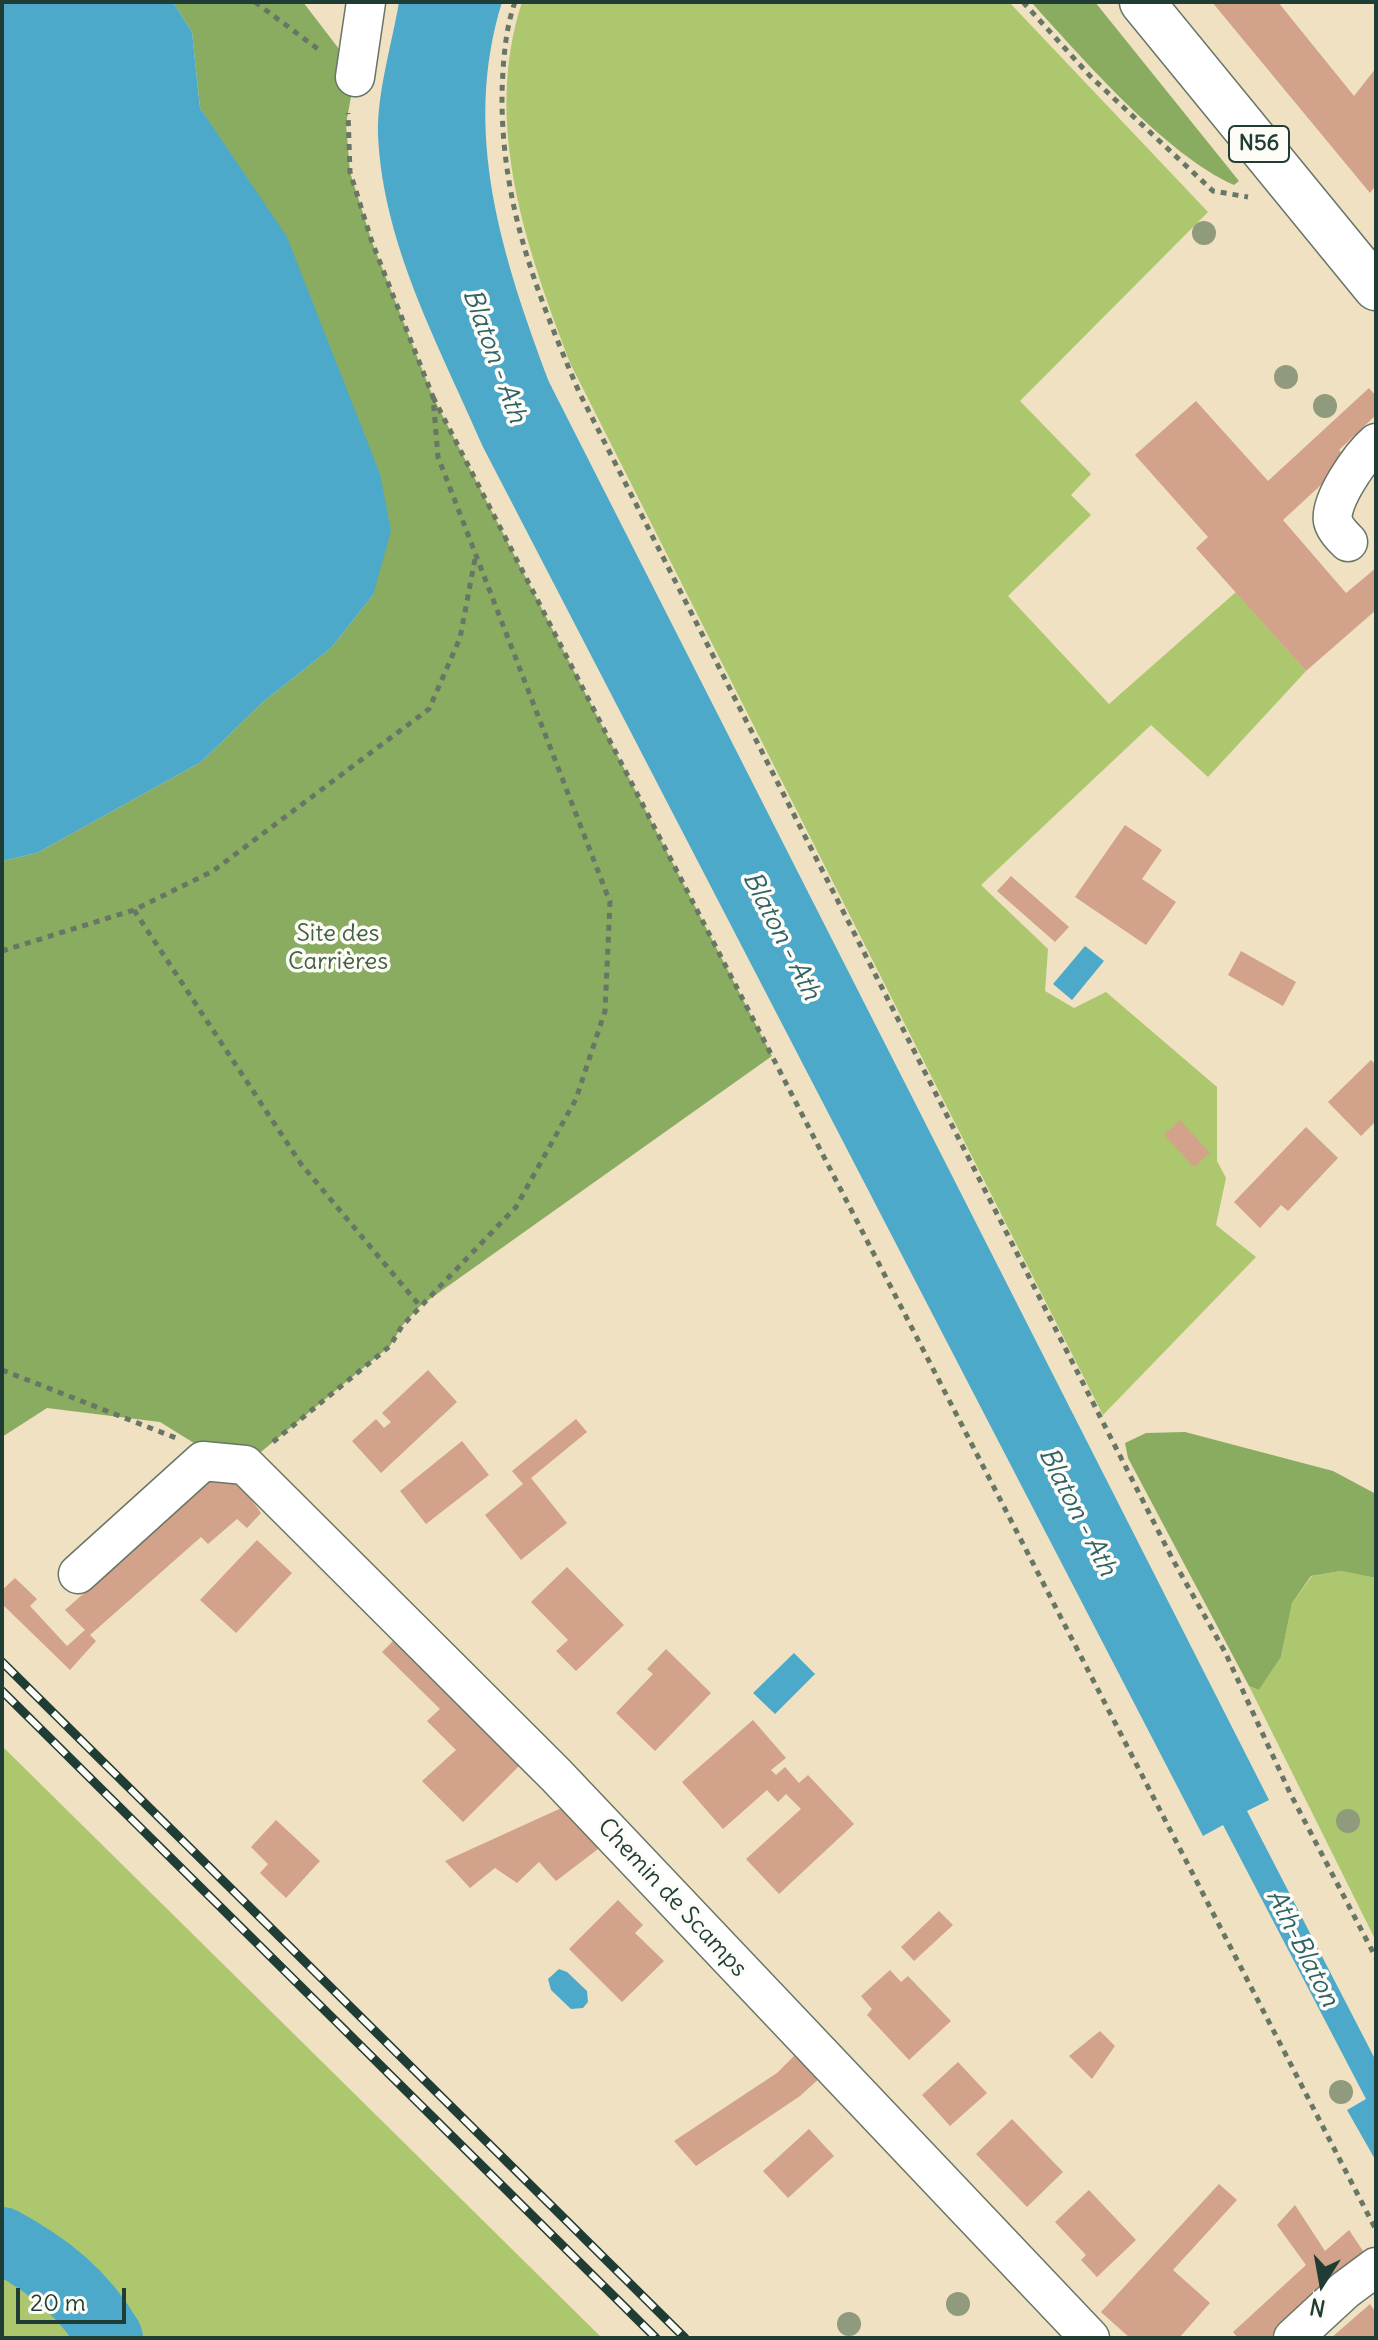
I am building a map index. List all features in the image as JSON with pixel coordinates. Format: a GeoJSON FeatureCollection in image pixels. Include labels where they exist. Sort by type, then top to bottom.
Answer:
{"type":"FeatureCollection","features":[{"type":"Feature","properties":{"kind":"main road","name":"N56"},"geometry":{"type":"LineString","coordinates":[[1142,2],[1376,288]]}},
{"type":"Feature","properties":{"kind":"street"},"geometry":{"type":"LineString","coordinates":[[355,77],[366,2]]}},
{"type":"Feature","properties":{"kind":"street"},"geometry":{"type":"LineString","coordinates":[[1348,542],[1333,525],[1332,511],[1362,454],[1376,443]]}},
{"type":"Feature","properties":{"kind":"street"},"geometry":{"type":"LineString","coordinates":[[78,1574],[203,1461],[245,1465]]}},
{"type":"Feature","properties":{"kind":"street","name":"Chemin de Scamps"},"geometry":{"type":"LineString","coordinates":[[245,1465],[556,1775],[1090,2338]]}},
{"type":"Feature","properties":{"kind":"street"},"geometry":{"type":"LineString","coordinates":[[1293,2338],[1345,2290],[1376,2267]]}},
{"type":"Feature","properties":{"kind":"path"},"geometry":{"type":"LineString","coordinates":[[255,2],[355,77],[346,124],[350,172],[372,242],[433,397],[1376,2230]]}},
{"type":"Feature","properties":{"kind":"path"},"geometry":{"type":"LineString","coordinates":[[515,2],[503,78],[501,133],[509,194],[541,303],[579,392],[1192,1598],[1225,1652],[1290,1793],[1376,1958]]}},
{"type":"Feature","properties":{"kind":"path"},"geometry":{"type":"LineString","coordinates":[[1023,2],[1090,76],[1213,191],[1252,198],[1296,189]]}},
{"type":"Feature","properties":{"kind":"path"},"geometry":{"type":"LineString","coordinates":[[245,1465],[390,1346],[420,1306],[516,1207],[576,1099],[605,1011],[610,902],[438,457],[433,397]]}},
{"type":"Feature","properties":{"kind":"path"},"geometry":{"type":"LineString","coordinates":[[2,951],[134,910],[213,871],[429,709],[460,638],[475,558]]}},
{"type":"Feature","properties":{"kind":"path"},"geometry":{"type":"LineString","coordinates":[[134,910],[301,1164],[420,1306]]}},
{"type":"Feature","properties":{"kind":"path"},"geometry":{"type":"LineString","coordinates":[[2,1370],[188,1443]]}},
{"type":"Feature","properties":{"kind":"green space","name":"Site des Carrières"},"geometry":{"type":"Polygon","coordinates":[[[173,2],[303,2],[339,49],[357,64],[346,124],[350,172],[372,242],[433,397],[772,1056],[420,1306],[390,1346],[245,1465],[223,1461],[160,1422],[47,1408],[2,1437],[2,861],[37,853],[201,762],[263,702],[331,648],[373,595],[240,171],[200,108],[192,32],[173,2]]]}},
{"type":"Feature","properties":{"kind":"green space"},"geometry":{"type":"Polygon","coordinates":[[[522,2],[1009,2],[1208,212],[1020,401],[1091,474],[1071,495],[1091,515],[1008,596],[1109,704],[1236,592],[1306,671],[1208,777],[1151,725],[981,885],[1048,949],[1045,991],[1074,1008],[1106,992],[1217,1087],[1217,1161],[1226,1178],[1216,1225],[1256,1257],[1103,1415],[571,365],[526,232],[508,141],[507,94],[511,48],[522,2]]]}},
{"type":"Feature","properties":{"kind":"green space"},"geometry":{"type":"Polygon","coordinates":[[[1031,2],[1095,2],[1239,181],[1234,185],[1208,171],[1153,129],[1031,2]]]}},
{"type":"Feature","properties":{"kind":"green space"},"geometry":{"type":"Polygon","coordinates":[[[1185,1432],[1333,1471],[1376,1494],[1376,1578],[1341,1571],[1311,1576],[1292,1603],[1281,1657],[1259,1690],[1249,1686],[1128,1458],[1125,1443],[1146,1433],[1185,1432]]]}},
{"type":"Feature","properties":{"kind":"green space"},"geometry":{"type":"Polygon","coordinates":[[[1341,1571],[1376,1578],[1376,1941],[1249,1686],[1259,1690],[1281,1657],[1292,1603],[1312,1576],[1341,1571]]]}},
{"type":"Feature","properties":{"kind":"green space"},"geometry":{"type":"Polygon","coordinates":[[[2,1746],[602,2338],[110,2338],[92,2307],[88,2314],[104,2338],[2,2338],[2,1746]]]}},
{"type":"Feature","properties":{"kind":"water"},"geometry":{"type":"Polygon","coordinates":[[[2,2],[173,2],[192,32],[200,108],[287,237],[380,474],[391,531],[373,595],[331,648],[263,702],[201,762],[37,853],[2,861],[2,2]]]}},
{"type":"Feature","properties":{"kind":"water"},"geometry":{"type":"Polygon","coordinates":[[[399,2],[502,2],[490,51],[486,100],[487,148],[503,242],[549,382],[1269,1800],[1247,1811],[1376,2061],[1376,2161],[1347,2110],[1366,2099],[1223,1825],[1203,1836],[483,447],[416,295],[390,217],[382,176],[378,135],[380,102],[399,2]]]}},
{"type":"Feature","properties":{"kind":"water"},"geometry":{"type":"Polygon","coordinates":[[[1085,946],[1104,961],[1072,1000],[1053,984],[1085,946]]]}},
{"type":"Feature","properties":{"kind":"water"},"geometry":{"type":"Polygon","coordinates":[[[794,1653],[815,1674],[775,1714],[753,1693],[794,1653]]]}},
{"type":"Feature","properties":{"kind":"water"},"geometry":{"type":"Polygon","coordinates":[[[559,1969],[567,1972],[587,1991],[588,2002],[583,2008],[571,2009],[551,1990],[548,1979],[559,1969]]]}},
{"type":"Feature","properties":{"kind":"building"},"geometry":{"type":"Polygon","coordinates":[[[1212,2],[1278,2],[1354,96],[1376,68],[1376,185],[1370,193],[1212,2]]]}},
{"type":"Feature","properties":{"kind":"building"},"geometry":{"type":"Polygon","coordinates":[[[1369,388],[1376,396],[1376,415],[1339,450],[1348,460],[1283,520],[1346,593],[1376,568],[1376,610],[1306,671],[1196,548],[1208,537],[1135,455],[1196,401],[1268,481],[1369,388]]]}},
{"type":"Feature","properties":{"kind":"building"},"geometry":{"type":"Polygon","coordinates":[[[1125,825],[1162,850],[1142,879],[1176,902],[1146,945],[1075,897],[1125,825]]]}},
{"type":"Feature","properties":{"kind":"building"},"geometry":{"type":"Polygon","coordinates":[[[1011,876],[1069,927],[1055,942],[997,891],[1011,876]]]}},
{"type":"Feature","properties":{"kind":"building"},"geometry":{"type":"Polygon","coordinates":[[[1241,951],[1296,982],[1283,1006],[1228,975],[1241,951]]]}},
{"type":"Feature","properties":{"kind":"building"},"geometry":{"type":"Polygon","coordinates":[[[1371,1060],[1376,1065],[1376,1121],[1361,1136],[1328,1102],[1371,1060]]]}},
{"type":"Feature","properties":{"kind":"building"},"geometry":{"type":"Polygon","coordinates":[[[1180,1120],[1210,1153],[1194,1167],[1164,1135],[1180,1120]]]}},
{"type":"Feature","properties":{"kind":"building"},"geometry":{"type":"Polygon","coordinates":[[[1306,1127],[1338,1158],[1288,1211],[1281,1205],[1260,1228],[1234,1202],[1306,1127]]]}},
{"type":"Feature","properties":{"kind":"building"},"geometry":{"type":"Polygon","coordinates":[[[428,1370],[457,1402],[381,1473],[352,1441],[376,1419],[384,1428],[391,1422],[382,1413],[428,1370]]]}},
{"type":"Feature","properties":{"kind":"building"},"geometry":{"type":"Polygon","coordinates":[[[576,1419],[587,1432],[531,1478],[567,1523],[521,1560],[485,1515],[523,1484],[512,1471],[576,1419]]]}},
{"type":"Feature","properties":{"kind":"building"},"geometry":{"type":"Polygon","coordinates":[[[462,1441],[489,1475],[426,1524],[400,1491],[462,1441]]]}},
{"type":"Feature","properties":{"kind":"building"},"geometry":{"type":"Polygon","coordinates":[[[218,1474],[233,1474],[261,1513],[247,1528],[237,1519],[208,1544],[201,1537],[90,1635],[96,1641],[70,1670],[2,1604],[2,1590],[15,1578],[37,1599],[30,1606],[67,1646],[85,1630],[65,1610],[218,1474]]]}},
{"type":"Feature","properties":{"kind":"building"},"geometry":{"type":"Polygon","coordinates":[[[257,1540],[292,1573],[236,1633],[200,1600],[257,1540]]]}},
{"type":"Feature","properties":{"kind":"building"},"geometry":{"type":"Polygon","coordinates":[[[567,1567],[624,1625],[576,1671],[556,1651],[568,1640],[531,1602],[567,1567]]]}},
{"type":"Feature","properties":{"kind":"building"},"geometry":{"type":"Polygon","coordinates":[[[399,1635],[524,1761],[463,1822],[422,1781],[456,1750],[427,1721],[440,1709],[382,1652],[399,1635]]]}},
{"type":"Feature","properties":{"kind":"building"},"geometry":{"type":"Polygon","coordinates":[[[666,1649],[711,1693],[655,1751],[616,1713],[653,1674],[647,1669],[666,1649]]]}},
{"type":"Feature","properties":{"kind":"building"},"geometry":{"type":"Polygon","coordinates":[[[753,1720],[786,1758],[771,1770],[776,1775],[785,1767],[799,1783],[808,1775],[854,1824],[779,1894],[746,1859],[801,1809],[786,1794],[778,1802],[767,1790],[723,1829],[682,1782],[753,1720]]]}},
{"type":"Feature","properties":{"kind":"building"},"geometry":{"type":"Polygon","coordinates":[[[568,1805],[602,1846],[556,1881],[539,1862],[517,1883],[495,1868],[470,1888],[445,1861],[568,1805]]]}},
{"type":"Feature","properties":{"kind":"building"},"geometry":{"type":"Polygon","coordinates":[[[276,1820],[320,1861],[286,1898],[260,1873],[268,1864],[251,1847],[276,1820]]]}},
{"type":"Feature","properties":{"kind":"building"},"geometry":{"type":"Polygon","coordinates":[[[618,1900],[643,1925],[635,1933],[664,1961],[622,2002],[569,1949],[618,1900]]]}},
{"type":"Feature","properties":{"kind":"building"},"geometry":{"type":"Polygon","coordinates":[[[939,1911],[953,1925],[914,1961],[901,1947],[939,1911]]]}},
{"type":"Feature","properties":{"kind":"building"},"geometry":{"type":"Polygon","coordinates":[[[890,1970],[901,1982],[908,1976],[951,2021],[909,2060],[867,2015],[872,2009],[861,1996],[890,1970]]]}},
{"type":"Feature","properties":{"kind":"building"},"geometry":{"type":"Polygon","coordinates":[[[1100,2031],[1115,2046],[1092,2079],[1069,2056],[1100,2031]]]}},
{"type":"Feature","properties":{"kind":"building"},"geometry":{"type":"Polygon","coordinates":[[[798,2052],[821,2077],[800,2096],[696,2166],[674,2141],[777,2073],[798,2052]]]}},
{"type":"Feature","properties":{"kind":"building"},"geometry":{"type":"Polygon","coordinates":[[[958,2062],[987,2093],[950,2126],[922,2095],[958,2062]]]}},
{"type":"Feature","properties":{"kind":"building"},"geometry":{"type":"Polygon","coordinates":[[[1012,2119],[1063,2172],[1027,2207],[976,2154],[1012,2119]]]}},
{"type":"Feature","properties":{"kind":"building"},"geometry":{"type":"Polygon","coordinates":[[[809,2129],[834,2156],[788,2198],[763,2171],[809,2129]]]}},
{"type":"Feature","properties":{"kind":"building"},"geometry":{"type":"Polygon","coordinates":[[[1219,2184],[1237,2200],[1173,2270],[1210,2303],[1179,2338],[1130,2338],[1101,2312],[1219,2184]]]}},
{"type":"Feature","properties":{"kind":"building"},"geometry":{"type":"Polygon","coordinates":[[[1089,2190],[1136,2240],[1097,2277],[1081,2260],[1086,2255],[1055,2222],[1089,2190]]]}},
{"type":"Feature","properties":{"kind":"building"},"geometry":{"type":"Polygon","coordinates":[[[1295,2205],[1325,2251],[1349,2230],[1365,2254],[1270,2338],[1238,2338],[1233,2332],[1306,2265],[1277,2225],[1295,2205]]]}},
{"type":"Feature","properties":{"kind":"building"},"geometry":{"type":"Polygon","coordinates":[[[1370,2304],[1376,2313],[1376,2338],[1331,2338],[1370,2304]]]}},
{"type":"Feature","properties":{"kind":"waterway"},"geometry":{"type":"LineString","coordinates":[[2,2240],[64,2282],[89,2307],[110,2338]]}},
{"type":"Feature","properties":{"kind":"railway"},"geometry":{"type":"LineString","coordinates":[[2,1662],[685,2338]]}},
{"type":"Feature","properties":{"kind":"railway"},"geometry":{"type":"LineString","coordinates":[[2,1691],[656,2338]]}},
{"type":"Feature","properties":{"kind":"water label","name":"Blaton - Ath"},"geometry":{"type":"Point","coordinates":[494,356]}},
{"type":"Feature","properties":{"kind":"water label","name":"Blaton - Ath"},"geometry":{"type":"Point","coordinates":[781,936]}},
{"type":"Feature","properties":{"kind":"water label","name":"Blaton - Ath"},"geometry":{"type":"Point","coordinates":[1077,1512]}},
{"type":"Feature","properties":{"kind":"water label","name":"Ath-Blaton"},"geometry":{"type":"Point","coordinates":[1302,1948]}}]}
